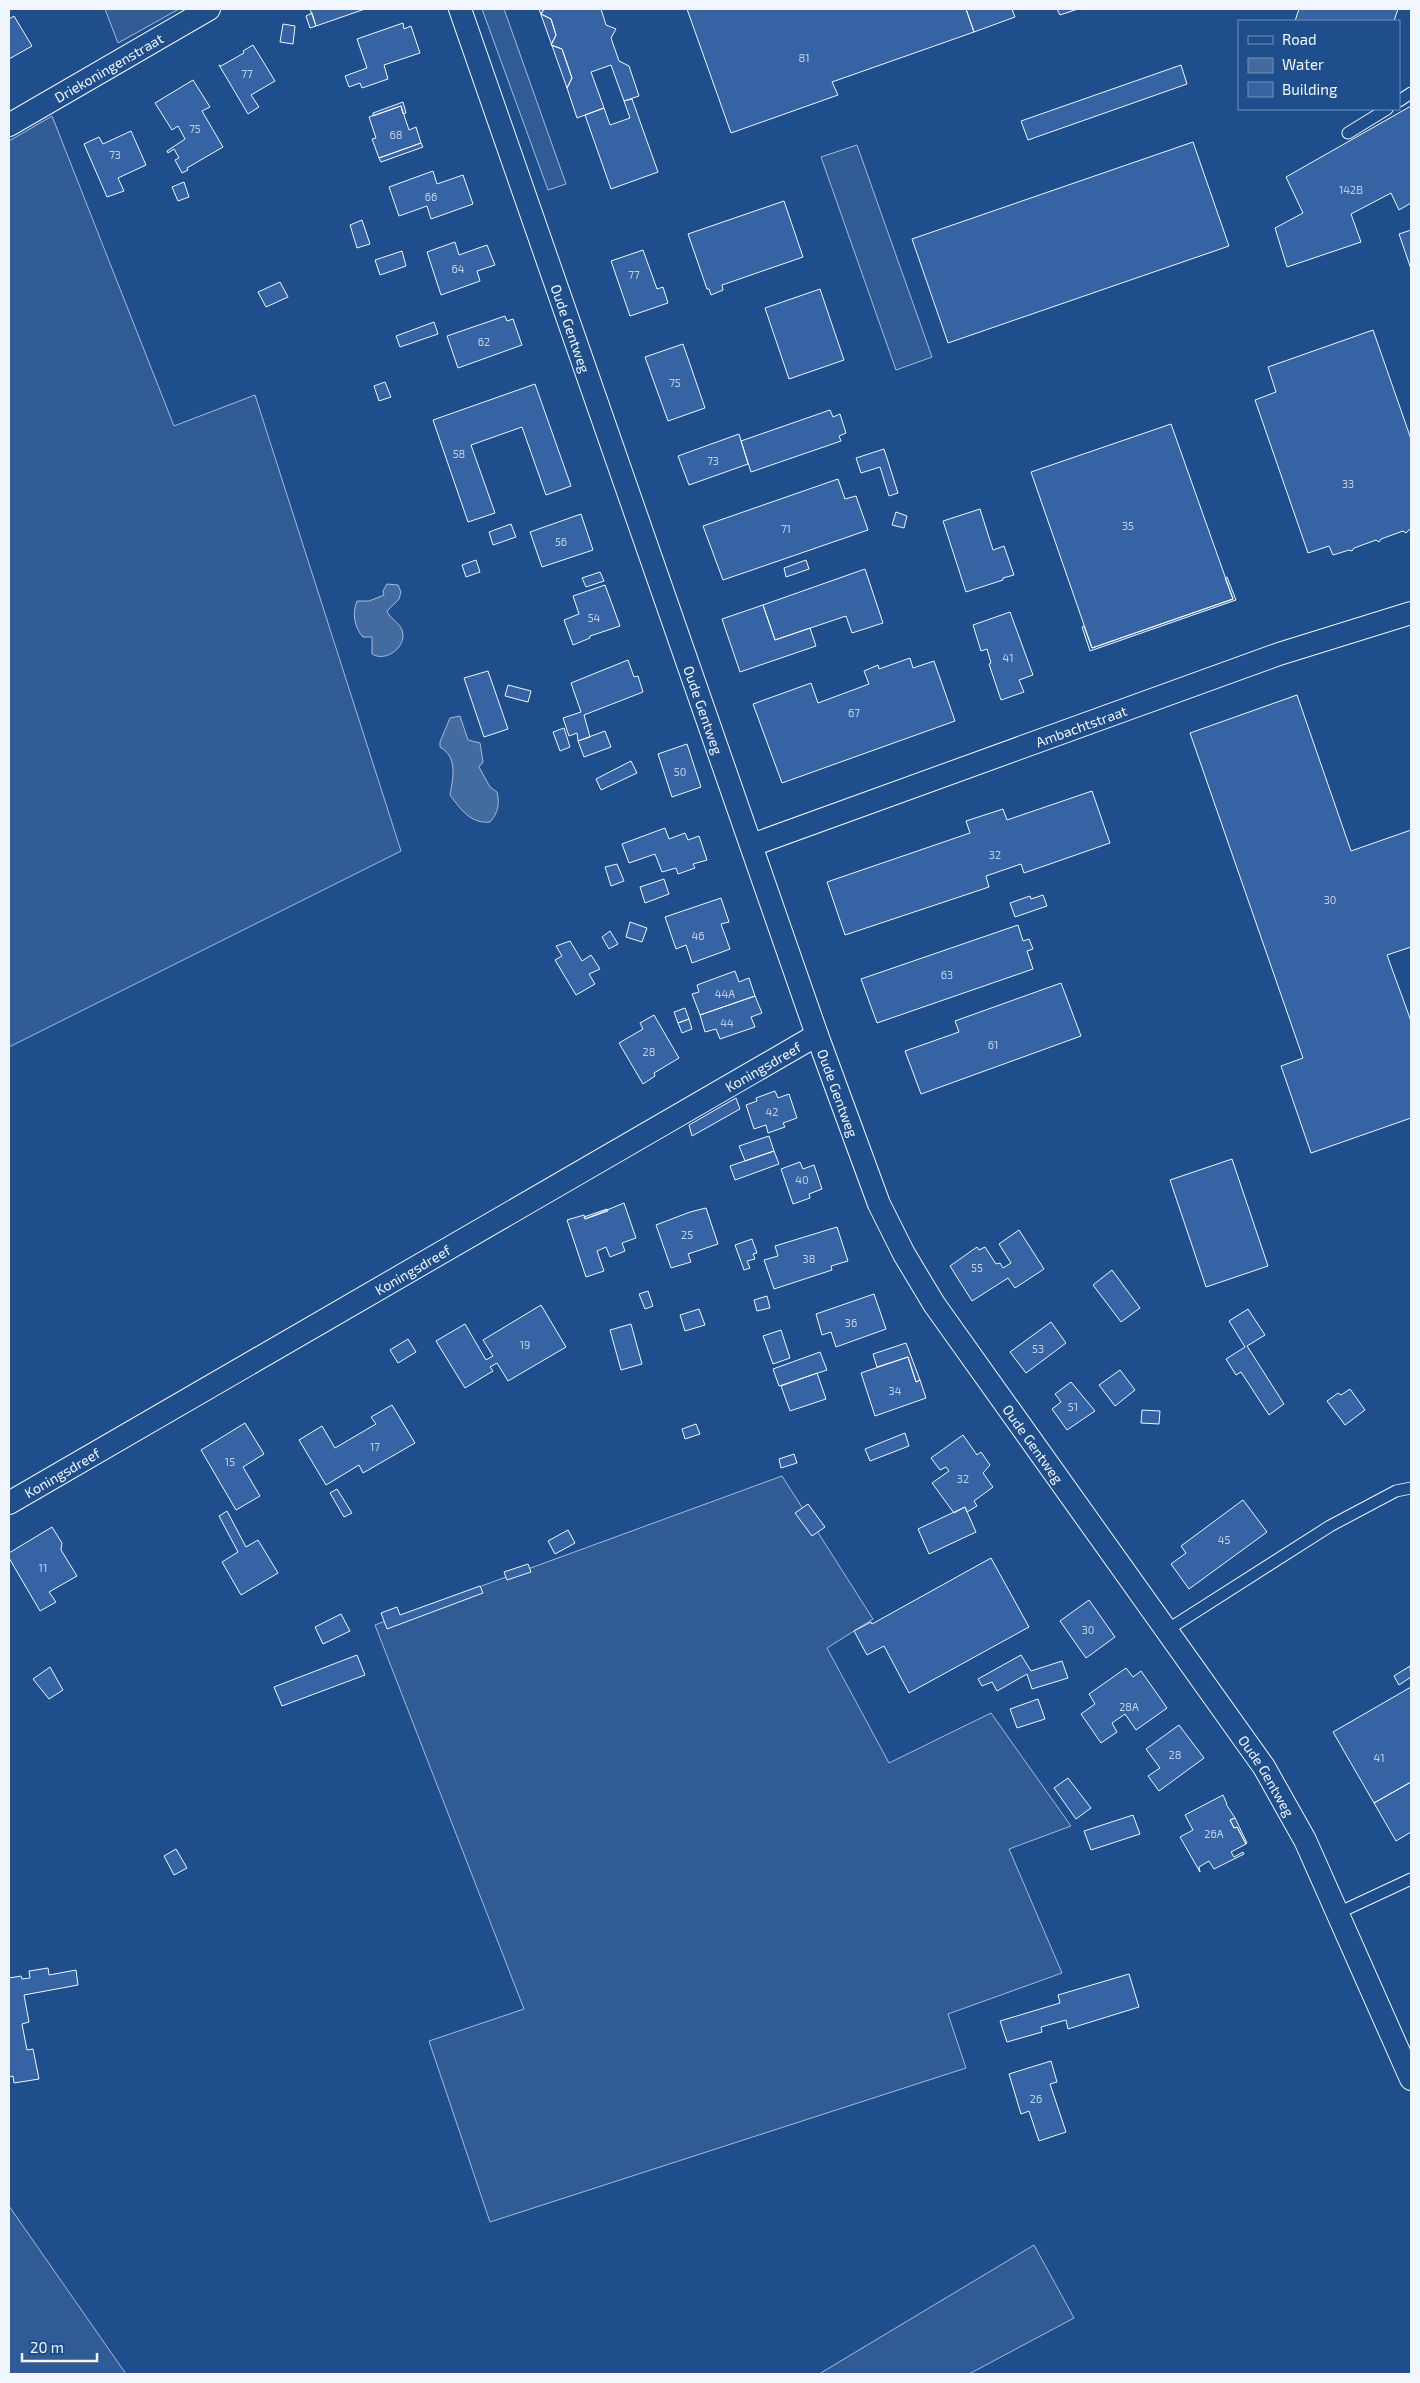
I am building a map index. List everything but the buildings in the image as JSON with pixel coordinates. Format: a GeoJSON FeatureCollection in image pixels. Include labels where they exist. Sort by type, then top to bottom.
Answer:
{"type":"FeatureCollection","features":[{"type":"Feature","properties":{"kind":"street","name":"Driekoningenstraat"},"geometry":{"type":"LineString","coordinates":[[9,125],[209,9]]}},
{"type":"Feature","properties":{"kind":"street","name":"Oude Gentweg"},"geometry":{"type":"LineString","coordinates":[[460,9],[817,1035],[879,1204],[904,1254],[960,1342],[1273,1781],[1305,1840],[1411,2079]]}},
{"type":"Feature","properties":{"kind":"street","name":"Ambachtstraat"},"geometry":{"type":"LineString","coordinates":[[752,845],[1279,654],[1411,613]]}},
{"type":"Feature","properties":{"kind":"street","name":"Koningsdreef"},"geometry":{"type":"LineString","coordinates":[[9,1502],[817,1035]]}},
{"type":"Feature","properties":{"kind":"lane"},"geometry":{"type":"LineString","coordinates":[[1400,100],[1411,94]]}},
{"type":"Feature","properties":{"kind":"lane"},"geometry":{"type":"LineString","coordinates":[[1348,133],[1384,110]]}},
{"type":"Feature","properties":{"kind":"lane"},"geometry":{"type":"LineString","coordinates":[[1167,1630],[1330,1526],[1396,1491],[1411,1488]]}},
{"type":"Feature","properties":{"kind":"lane"},"geometry":{"type":"LineString","coordinates":[[1338,1914],[1411,1879]]}},
{"type":"Feature","properties":{"kind":"shaded area"},"geometry":{"type":"Polygon","coordinates":[[[105,9],[179,9],[118,43],[105,9]]]}},
{"type":"Feature","properties":{"kind":"shaded area"},"geometry":{"type":"Polygon","coordinates":[[[482,9],[504,9],[566,184],[548,190],[482,9]]]}},
{"type":"Feature","properties":{"kind":"shaded area"},"geometry":{"type":"Polygon","coordinates":[[[52,116],[174,426],[255,395],[401,851],[9,1047],[9,141],[52,116]]]}},
{"type":"Feature","properties":{"kind":"shaded area"},"geometry":{"type":"Polygon","coordinates":[[[857,145],[932,357],[896,370],[821,157],[857,145]]]}},
{"type":"Feature","properties":{"kind":"shaded area"},"geometry":{"type":"Polygon","coordinates":[[[782,1476],[873,1619],[827,1648],[889,1763],[991,1713],[1071,1826],[1009,1849],[1062,1973],[948,2014],[966,2068],[490,2222],[429,2041],[524,2009],[375,1625],[782,1476]]]}},
{"type":"Feature","properties":{"kind":"shaded area"},"geometry":{"type":"Polygon","coordinates":[[[9,2206],[126,2374],[9,2374],[9,2206]]]}},
{"type":"Feature","properties":{"kind":"shaded area"},"geometry":{"type":"Polygon","coordinates":[[[1034,2245],[1074,2318],[969,2374],[819,2374],[1034,2245]]]}},
{"type":"Feature","properties":{"kind":"water"},"geometry":{"type":"Polygon","coordinates":[[[387,584],[398,585],[401,592],[399,599],[387,611],[401,627],[403,636],[399,647],[389,655],[378,656],[372,654],[372,637],[363,637],[358,629],[355,620],[355,610],[357,601],[369,601],[384,595],[383,591],[387,584]]]}},
{"type":"Feature","properties":{"kind":"water"},"geometry":{"type":"Polygon","coordinates":[[[460,716],[468,740],[480,743],[483,762],[479,767],[490,787],[497,792],[498,808],[490,822],[477,821],[467,815],[450,795],[453,775],[452,762],[446,751],[440,747],[440,742],[450,718],[460,716]]]}}]}
